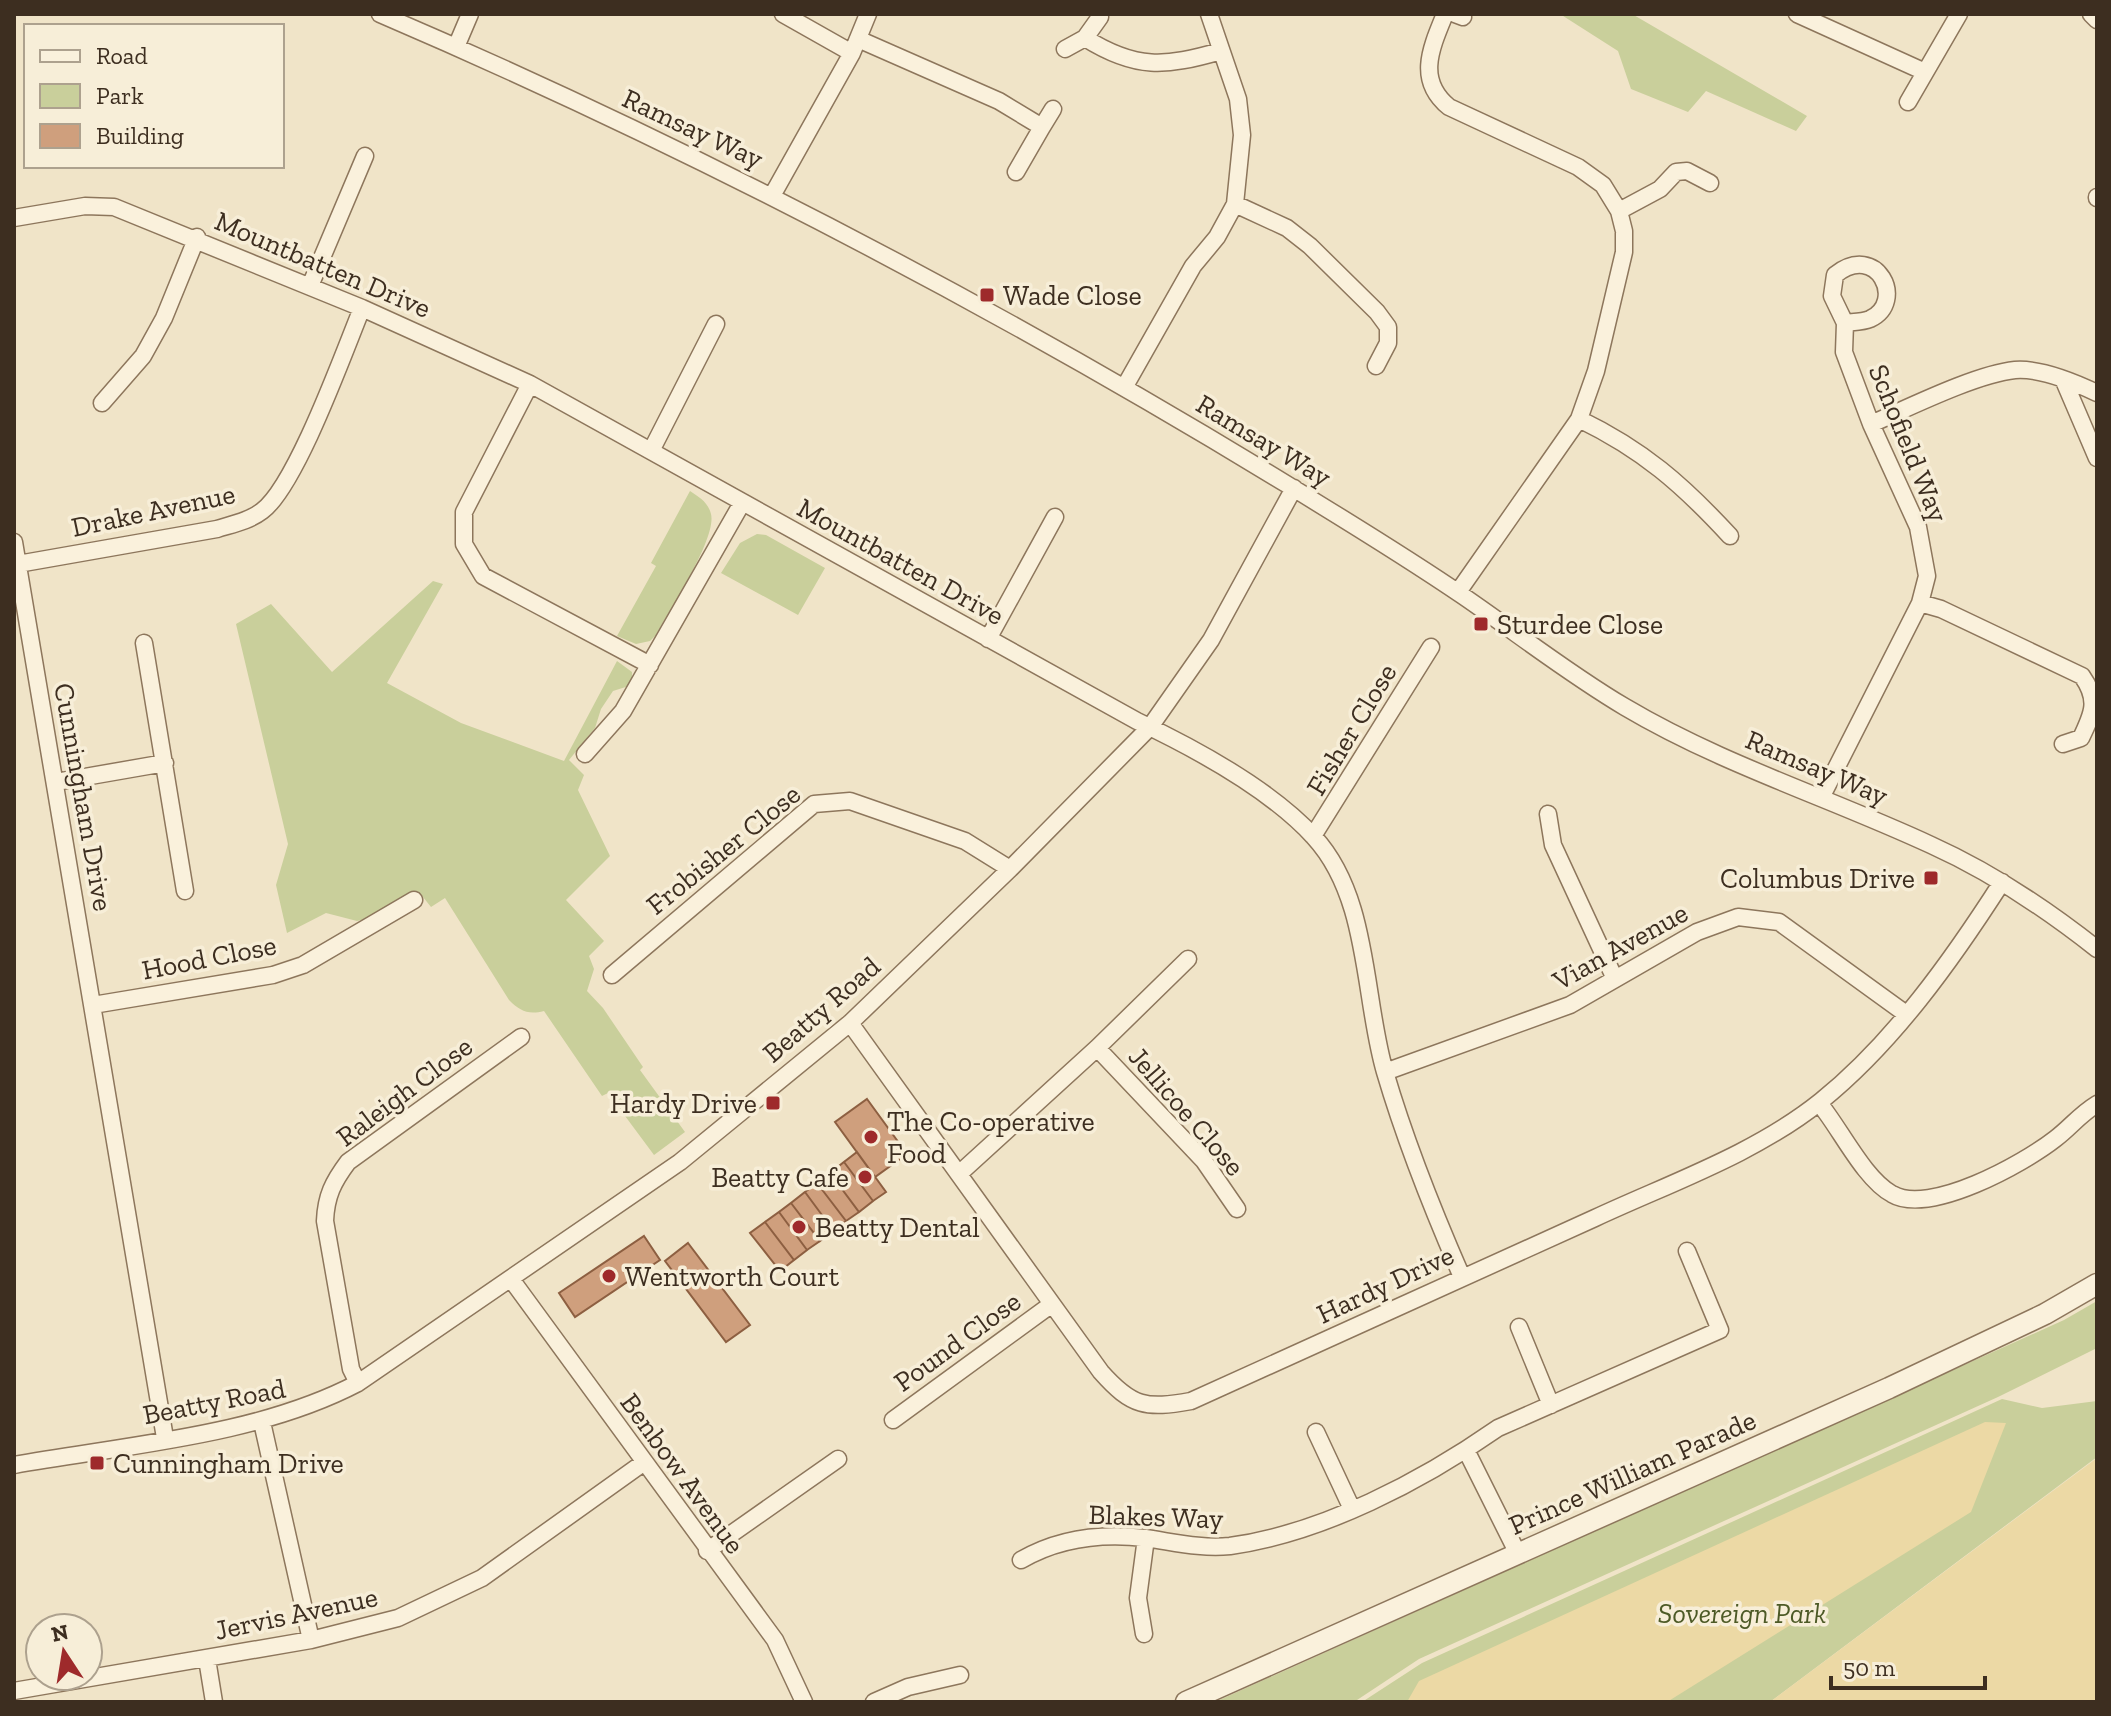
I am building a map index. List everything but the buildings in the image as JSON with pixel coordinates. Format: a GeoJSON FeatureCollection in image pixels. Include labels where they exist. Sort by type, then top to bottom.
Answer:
{"type":"FeatureCollection","features":[{"type":"Feature","properties":{"kind":"street","name":"Ramsay Way"},"geometry":{"type":"LineString","coordinates":[[380,14],[773,194],[1125,386],[1458,592],[1629,710],[1691,742],[1933,845],[2002,882],[2058,918],[2097,949]]}},
{"type":"Feature","properties":{"kind":"street"},"geometry":{"type":"LineString","coordinates":[[456,47],[470,14]]}},
{"type":"Feature","properties":{"kind":"street"},"geometry":{"type":"LineString","coordinates":[[783,14],[855,46],[999,101],[1042,127]]}},
{"type":"Feature","properties":{"kind":"street"},"geometry":{"type":"LineString","coordinates":[[773,194],[855,46],[868,14]]}},
{"type":"Feature","properties":{"kind":"street"},"geometry":{"type":"LineString","coordinates":[[1125,386],[1193,266],[1217,237],[1235,204],[1242,135],[1238,99],[1209,14]]}},
{"type":"Feature","properties":{"kind":"street"},"geometry":{"type":"LineString","coordinates":[[1445,14],[1428,62],[1428,76],[1438,98],[1449,107],[1578,167],[1603,185],[1619,211],[1624,252],[1596,371],[1579,419],[1458,592]]}},
{"type":"Feature","properties":{"kind":"street"},"geometry":{"type":"LineString","coordinates":[[1797,14],[1925,72]]}},
{"type":"Feature","properties":{"kind":"street"},"geometry":{"type":"LineString","coordinates":[[1908,102],[1959,14]]}},
{"type":"Feature","properties":{"kind":"street"},"geometry":{"type":"LineString","coordinates":[[2091,14],[2097,20]]}},
{"type":"Feature","properties":{"kind":"street"},"geometry":{"type":"LineString","coordinates":[[1065,49],[1085,38],[1100,17]]}},
{"type":"Feature","properties":{"kind":"street"},"geometry":{"type":"LineString","coordinates":[[1085,38],[1114,56],[1141,63],[1166,65],[1221,51]]}},
{"type":"Feature","properties":{"kind":"street"},"geometry":{"type":"LineString","coordinates":[[1016,172],[1053,109]]}},
{"type":"Feature","properties":{"kind":"street"},"geometry":{"type":"LineString","coordinates":[[310,286],[365,156]]}},
{"type":"Feature","properties":{"kind":"street"},"geometry":{"type":"LineString","coordinates":[[1619,211],[1660,189],[1676,172],[1687,171],[1710,183]]}},
{"type":"Feature","properties":{"kind":"street"},"geometry":{"type":"LineString","coordinates":[[1235,204],[1287,228],[1310,246],[1377,312],[1388,327],[1388,335],[1376,366]]}},
{"type":"Feature","properties":{"kind":"street","name":"Mountbatten Drive"},"geometry":{"type":"LineString","coordinates":[[14,218],[85,206],[114,207],[197,237],[530,384],[988,639],[1150,727],[1169,734],[1264,796],[1313,836],[1332,862],[1353,915],[1385,1072],[1462,1277]]}},
{"type":"Feature","properties":{"kind":"street"},"geometry":{"type":"LineString","coordinates":[[102,403],[143,356],[164,318],[197,237]]}},
{"type":"Feature","properties":{"kind":"street","name":"Drake Avenue"},"geometry":{"type":"LineString","coordinates":[[18,564],[217,529],[246,521],[264,510],[291,473],[362,308]]}},
{"type":"Feature","properties":{"kind":"street","name":"Schofield Way"},"geometry":{"type":"LineString","coordinates":[[1821,798],[1920,603],[1927,576],[1918,527],[1871,424],[1844,352],[1845,323]]}},
{"type":"Feature","properties":{"kind":"street"},"geometry":{"type":"LineString","coordinates":[[651,451],[716,324]]}},
{"type":"Feature","properties":{"kind":"street"},"geometry":{"type":"LineString","coordinates":[[1871,424],[1942,393],[2013,370],[2036,371],[2097,393]]}},
{"type":"Feature","properties":{"kind":"street"},"geometry":{"type":"LineString","coordinates":[[2064,381],[2097,458]]}},
{"type":"Feature","properties":{"kind":"street"},"geometry":{"type":"LineString","coordinates":[[530,384],[464,512],[464,544],[483,576],[650,665]]}},
{"type":"Feature","properties":{"kind":"street"},"geometry":{"type":"LineString","coordinates":[[1579,419],[1644,454],[1682,484],[1730,536]]}},
{"type":"Feature","properties":{"kind":"street","name":"Beatty Road"},"geometry":{"type":"LineString","coordinates":[[14,1465],[262,1422],[295,1413],[358,1383],[680,1162],[850,1023],[1010,869],[1150,727],[1211,640],[1294,488]]}},
{"type":"Feature","properties":{"kind":"street"},"geometry":{"type":"LineString","coordinates":[[585,754],[623,711],[742,503]]}},
{"type":"Feature","properties":{"kind":"street"},"geometry":{"type":"LineString","coordinates":[[988,639],[1055,517]]}},
{"type":"Feature","properties":{"kind":"street","name":"Cunningham Drive"},"geometry":{"type":"LineString","coordinates":[[14,542],[165,1438]]}},
{"type":"Feature","properties":{"kind":"street"},"geometry":{"type":"LineString","coordinates":[[1920,603],[1941,609],[2082,676],[2093,691],[2095,711],[2081,738],[2063,744]]}},
{"type":"Feature","properties":{"kind":"street"},"geometry":{"type":"LineString","coordinates":[[144,643],[185,891]]}},
{"type":"Feature","properties":{"kind":"street","name":"Fisher Close"},"geometry":{"type":"LineString","coordinates":[[1313,836],[1431,647]]}},
{"type":"Feature","properties":{"kind":"street"},"geometry":{"type":"LineString","coordinates":[[56,782],[165,763]]}},
{"type":"Feature","properties":{"kind":"street","name":"Frobisher Close"},"geometry":{"type":"LineString","coordinates":[[612,975],[814,804],[850,801],[965,841],[1010,869]]}},
{"type":"Feature","properties":{"kind":"street"},"geometry":{"type":"LineString","coordinates":[[1548,814],[1553,845],[1615,979]]}},
{"type":"Feature","properties":{"kind":"street","name":"Hardy Drive"},"geometry":{"type":"LineString","coordinates":[[850,1023],[1122,1396],[1142,1405],[1163,1406],[1191,1401],[1744,1149],[1819,1103],[1852,1074],[1906,1014],[2002,882]]}},
{"type":"Feature","properties":{"kind":"street","name":"Hood Close"},"geometry":{"type":"LineString","coordinates":[[93,1005],[273,975],[303,965],[414,900]]}},
{"type":"Feature","properties":{"kind":"street","name":"Vian Avenue"},"geometry":{"type":"LineString","coordinates":[[1385,1072],[1530,1022],[1720,922],[1760,917],[1779,922],[1906,1014]]}},
{"type":"Feature","properties":{"kind":"street","name":"Jellicoe Close"},"geometry":{"type":"LineString","coordinates":[[960,1173],[1097,1048],[1188,959]]}},
{"type":"Feature","properties":{"kind":"street","name":"Raleigh Close"},"geometry":{"type":"LineString","coordinates":[[358,1383],[351,1369],[325,1221],[326,1200],[334,1180],[348,1162],[521,1037]]}},
{"type":"Feature","properties":{"kind":"street","name":"Jellicoe Close"},"geometry":{"type":"LineString","coordinates":[[1097,1048],[1204,1161],[1237,1209]]}},
{"type":"Feature","properties":{"kind":"street"},"geometry":{"type":"LineString","coordinates":[[1819,1103],[1876,1181],[1891,1194],[1924,1202],[1985,1179],[2056,1139],[2075,1117],[2097,1104]]}},
{"type":"Feature","properties":{"kind":"street","name":"Blakes Way"},"geometry":{"type":"LineString","coordinates":[[1021,1560],[1042,1548],[1083,1537],[1146,1538],[1191,1546],[1228,1546],[1316,1526],[1466,1450],[1498,1428],[1720,1330],[1687,1251]]}},
{"type":"Feature","properties":{"kind":"street","name":"Benbow Avenue"},"geometry":{"type":"LineString","coordinates":[[511,1279],[775,1640],[804,1702]]}},
{"type":"Feature","properties":{"kind":"street","name":"Prince William Parade"},"geometry":{"type":"LineString","coordinates":[[1186,1702],[1889,1388],[2045,1314],[2097,1284]]}},
{"type":"Feature","properties":{"kind":"street","name":"Pound Close"},"geometry":{"type":"LineString","coordinates":[[893,1420],[1052,1304]]}},
{"type":"Feature","properties":{"kind":"street"},"geometry":{"type":"LineString","coordinates":[[1519,1327],[1551,1405]]}},
{"type":"Feature","properties":{"kind":"street"},"geometry":{"type":"LineString","coordinates":[[262,1422],[311,1640]]}},
{"type":"Feature","properties":{"kind":"street"},"geometry":{"type":"LineString","coordinates":[[1316,1432],[1352,1509]]}},
{"type":"Feature","properties":{"kind":"street"},"geometry":{"type":"LineString","coordinates":[[1466,1450],[1518,1554]]}},
{"type":"Feature","properties":{"kind":"street"},"geometry":{"type":"LineString","coordinates":[[707,1551],[838,1459]]}},
{"type":"Feature","properties":{"kind":"street","name":"Jervis Avenue"},"geometry":{"type":"LineString","coordinates":[[14,1691],[311,1640],[398,1618],[482,1578],[643,1463]]}},
{"type":"Feature","properties":{"kind":"street"},"geometry":{"type":"LineString","coordinates":[[1144,1634],[1138,1598],[1146,1538]]}},
{"type":"Feature","properties":{"kind":"street"},"geometry":{"type":"LineString","coordinates":[[207,1659],[214,1702]]}},
{"type":"Feature","properties":{"kind":"street"},"geometry":{"type":"LineString","coordinates":[[874,1702],[908,1687],[960,1675]]}},
{"type":"Feature","properties":{"kind":"green space"},"geometry":{"type":"Polygon","coordinates":[[[1560,14],[1632,14],[1807,116],[1796,131],[1706,91],[1688,112],[1631,89],[1618,51],[1560,14]]]}},
{"type":"Feature","properties":{"kind":"green space"},"geometry":{"type":"Polygon","coordinates":[[[690,491],[705,503],[711,514],[711,525],[700,557],[650,641],[636,644],[617,636],[656,566],[651,563],[690,491]]]}},
{"type":"Feature","properties":{"kind":"green space"},"geometry":{"type":"Polygon","coordinates":[[[757,534],[766,535],[825,568],[798,615],[721,573],[740,543],[757,534]]]}},
{"type":"Feature","properties":{"kind":"green space"},"geometry":{"type":"Polygon","coordinates":[[[433,581],[443,584],[387,683],[461,723],[564,761],[617,661],[632,672],[632,685],[613,691],[601,709],[595,728],[569,760],[584,775],[578,790],[610,856],[566,900],[604,941],[589,956],[594,969],[587,991],[603,1008],[643,1067],[640,1070],[685,1132],[654,1155],[608,1093],[602,1096],[544,1011],[525,1011],[509,1000],[445,898],[431,907],[419,892],[375,917],[357,921],[326,913],[287,933],[276,885],[288,844],[236,624],[271,604],[332,672],[433,581]]]}},
{"type":"Feature","properties":{"kind":"green space","name":"Sovereign Park"},"geometry":{"type":"Polygon","coordinates":[[[2097,1301],[2097,1348],[1998,1397],[1419,1659],[1354,1702],[1215,1702],[2064,1320],[2097,1301]]]}},
{"type":"Feature","properties":{"kind":"green space","name":"Sovereign Park"},"geometry":{"type":"Polygon","coordinates":[[[2002,1399],[2042,1408],[2097,1401],[2097,1457],[1770,1702],[1362,1702],[1422,1663],[2002,1399]]]}},
{"type":"Feature","properties":{"kind":"sand","name":"Sovereign Park"},"geometry":{"type":"Polygon","coordinates":[[[1985,1422],[2006,1423],[1971,1512],[1667,1702],[1407,1702],[1419,1681],[1985,1422]]]}},
{"type":"Feature","properties":{"kind":"sand"},"geometry":{"type":"Polygon","coordinates":[[[2097,1458],[2097,1702],[1770,1702],[2097,1458]]]}},
{"type":"Feature","properties":{"kind":"place","name":"Wade Close"},"geometry":{"type":"Point","coordinates":[987,295]}},
{"type":"Feature","properties":{"kind":"place","name":"Sturdee Close"},"geometry":{"type":"Point","coordinates":[1481,624]}},
{"type":"Feature","properties":{"kind":"place","name":"Columbus Drive"},"geometry":{"type":"Point","coordinates":[1931,878]}},
{"type":"Feature","properties":{"kind":"place","name":"Hardy Drive"},"geometry":{"type":"Point","coordinates":[773,1103]}},
{"type":"Feature","properties":{"kind":"place","name":"The Co-operative Food"},"geometry":{"type":"Point","coordinates":[871,1137]}},
{"type":"Feature","properties":{"kind":"place","name":"Beatty Cafe"},"geometry":{"type":"Point","coordinates":[865,1177]}},
{"type":"Feature","properties":{"kind":"place","name":"Beatty Dental"},"geometry":{"type":"Point","coordinates":[799,1227]}},
{"type":"Feature","properties":{"kind":"place","name":"Wentworth Court"},"geometry":{"type":"Point","coordinates":[609,1276]}},
{"type":"Feature","properties":{"kind":"place","name":"Cunningham Drive"},"geometry":{"type":"Point","coordinates":[97,1463]}}]}
